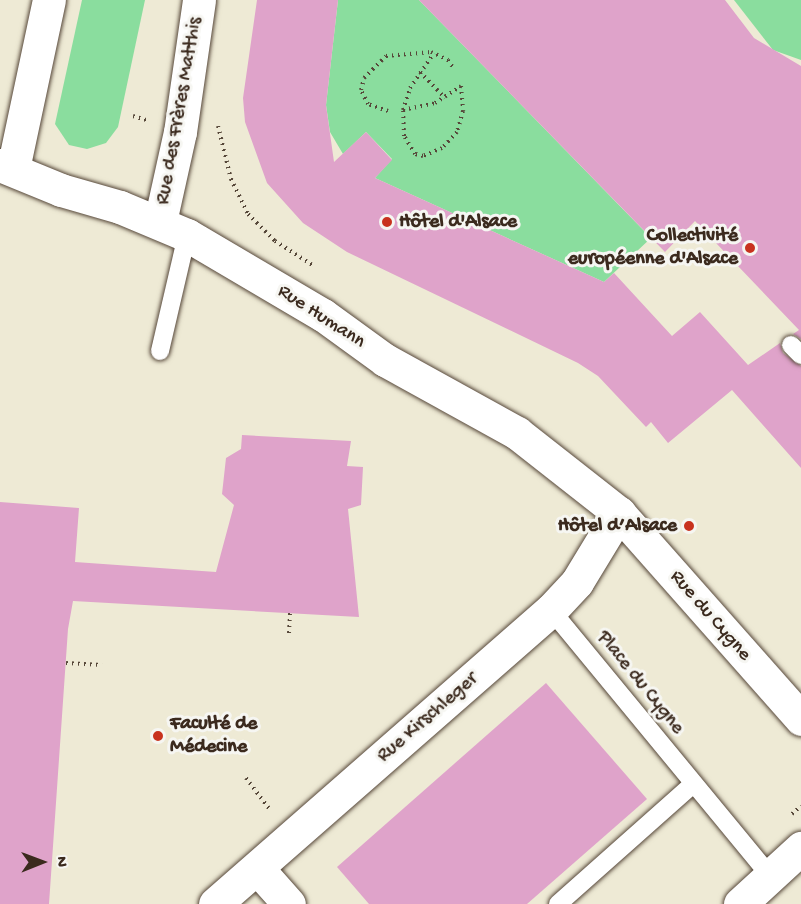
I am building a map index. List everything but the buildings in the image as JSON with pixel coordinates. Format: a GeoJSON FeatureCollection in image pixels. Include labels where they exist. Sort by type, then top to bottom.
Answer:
{"type":"FeatureCollection","features":[{"type":"Feature","properties":{"kind":"street"},"geometry":{"type":"LineString","coordinates":[[6,167],[49,0]]}},
{"type":"Feature","properties":{"kind":"street","name":"Rue des Frères Matthis"},"geometry":{"type":"LineString","coordinates":[[174,229],[180,132],[200,0]]}},
{"type":"Feature","properties":{"kind":"street","name":"Rue Humann"},"geometry":{"type":"LineString","coordinates":[[6,167],[61,190],[174,229],[306,306],[385,360],[517,433],[619,513]]}},
{"type":"Feature","properties":{"kind":"street","name":"Rue Kirschleger"},"geometry":{"type":"LineString","coordinates":[[214,904],[551,610],[577,582],[619,513]]}},
{"type":"Feature","properties":{"kind":"street","name":"Rue du Cygne"},"geometry":{"type":"LineString","coordinates":[[619,513],[801,719]]}},
{"type":"Feature","properties":{"kind":"street"},"geometry":{"type":"LineString","coordinates":[[740,904],[801,848]]}},
{"type":"Feature","properties":{"kind":"street"},"geometry":{"type":"LineString","coordinates":[[257,868],[289,904]]}},
{"type":"Feature","properties":{"kind":"lane"},"geometry":{"type":"LineString","coordinates":[[160,351],[174,229]]}},
{"type":"Feature","properties":{"kind":"lane","name":"Place du Cygne"},"geometry":{"type":"LineString","coordinates":[[551,610],[770,876]]}},
{"type":"Feature","properties":{"kind":"lane"},"geometry":{"type":"LineString","coordinates":[[558,904],[693,784]]}},
{"type":"Feature","properties":{"kind":"path"},"geometry":{"type":"LineString","coordinates":[[388,111],[375,108],[363,98],[364,78],[374,64],[398,52],[434,53],[454,69]]}},
{"type":"Feature","properties":{"kind":"path"},"geometry":{"type":"LineString","coordinates":[[403,110],[445,98],[461,86],[461,122],[448,142],[431,154],[415,154],[408,145],[403,110],[419,72],[434,53]]}},
{"type":"Feature","properties":{"kind":"path"},"geometry":{"type":"LineString","coordinates":[[419,72],[445,98]]}},
{"type":"Feature","properties":{"kind":"path"},"geometry":{"type":"LineString","coordinates":[[218,123],[231,179],[248,214],[275,241],[323,272],[306,306]]}},
{"type":"Feature","properties":{"kind":"path"},"geometry":{"type":"LineString","coordinates":[[289,633],[290,612]]}},
{"type":"Feature","properties":{"kind":"path"},"geometry":{"type":"LineString","coordinates":[[66,663],[102,665]]}},
{"type":"Feature","properties":{"kind":"green space"},"geometry":{"type":"Polygon","coordinates":[[[82,0],[145,0],[118,127],[106,143],[87,149],[69,145],[55,124],[82,0]]]}},
{"type":"Feature","properties":{"kind":"green space"},"geometry":{"type":"Polygon","coordinates":[[[338,0],[419,0],[651,238],[604,282],[375,178],[392,159],[366,132],[343,154],[330,132],[326,105],[338,0]]]}},
{"type":"Feature","properties":{"kind":"green space"},"geometry":{"type":"Polygon","coordinates":[[[734,0],[801,0],[801,60],[773,50],[734,0]]]}},
{"type":"Feature","properties":{"kind":"place","name":"Hôtel d'Alsace"},"geometry":{"type":"Point","coordinates":[387,222]}},
{"type":"Feature","properties":{"kind":"place","name":"Collectivité européenne d'Alsace"},"geometry":{"type":"Point","coordinates":[750,248]}},
{"type":"Feature","properties":{"kind":"place","name":"Hôtel d’Alsace"},"geometry":{"type":"Point","coordinates":[689,526]}},
{"type":"Feature","properties":{"kind":"place","name":"Faculté de Médecine"},"geometry":{"type":"Point","coordinates":[158,736]}}]}
